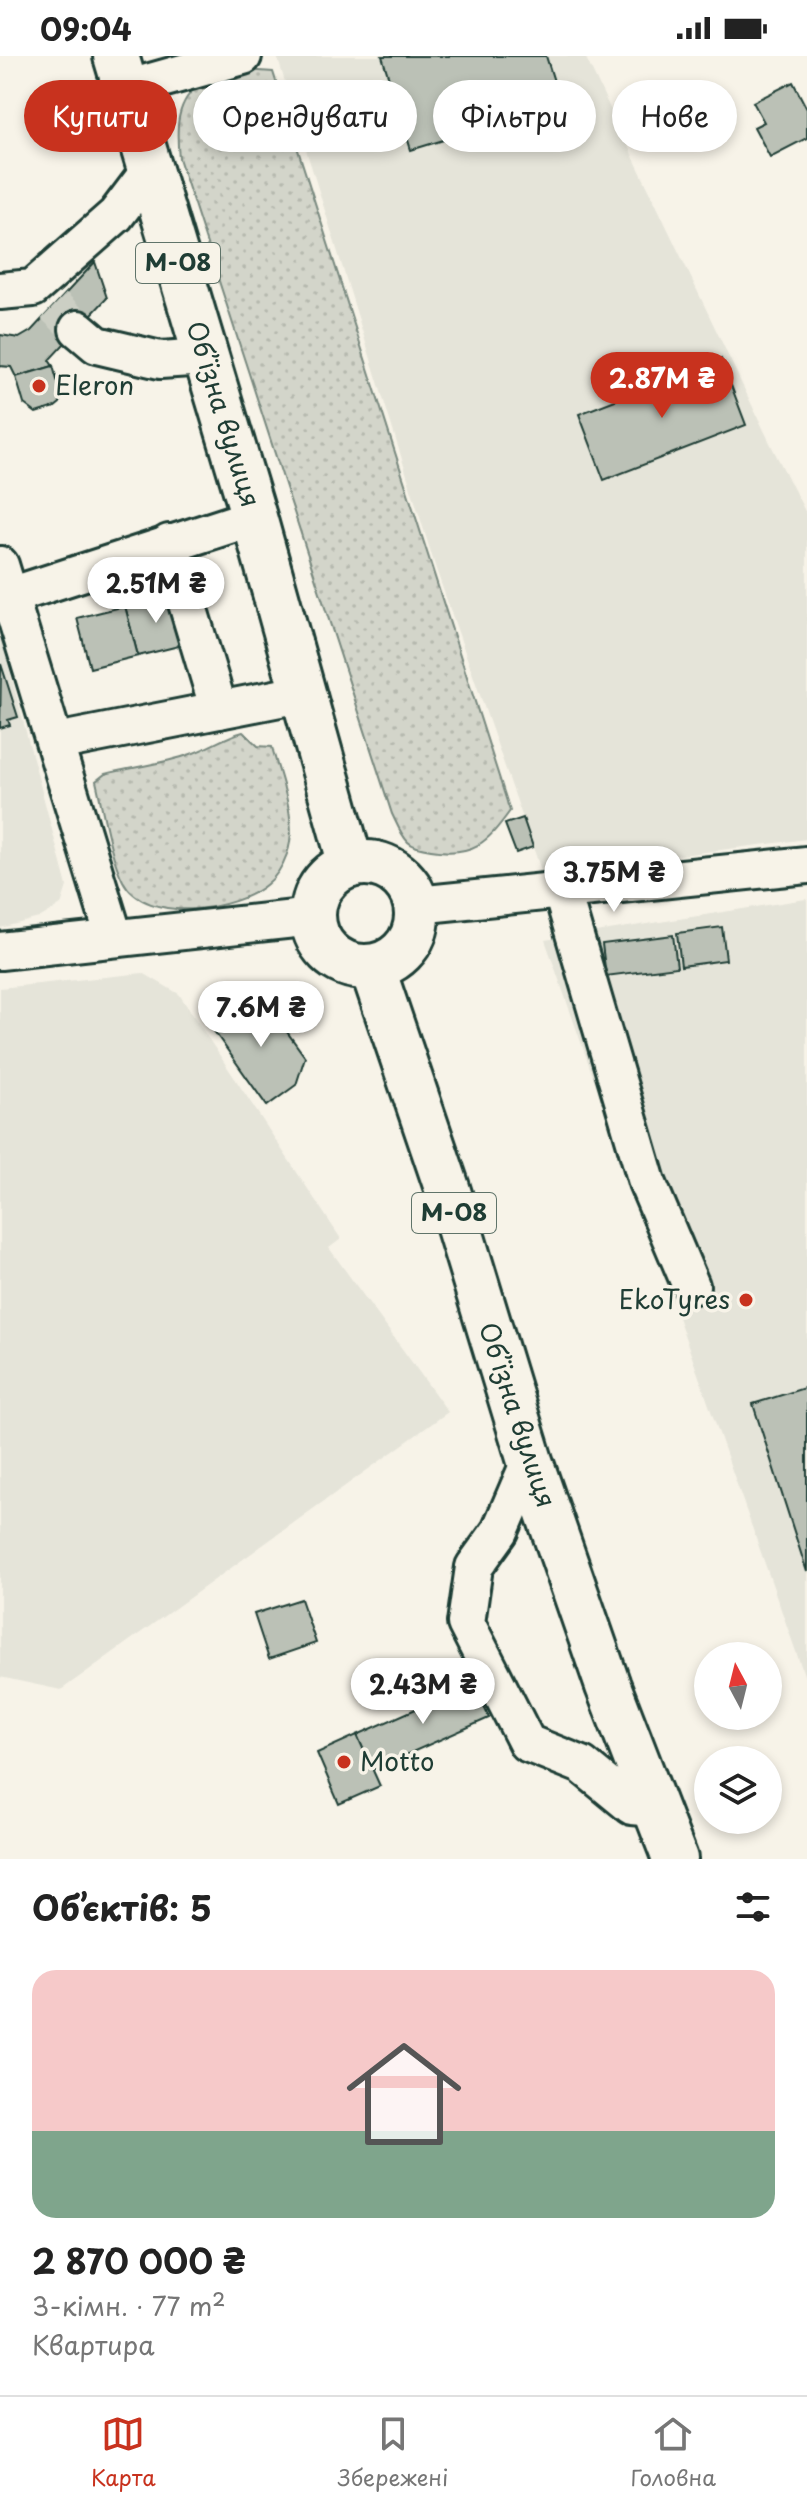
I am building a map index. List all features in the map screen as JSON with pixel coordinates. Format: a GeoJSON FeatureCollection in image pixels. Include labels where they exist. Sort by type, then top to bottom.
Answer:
{"type":"FeatureCollection","features":[{"type":"Feature","properties":{"kind":"highway","name":"Обʼїзна вулиця"},"geometry":{"type":"LineString","coordinates":[[121,73],[254,517],[351,865]]}},
{"type":"Feature","properties":{"kind":"highway"},"geometry":{"type":"LineString","coordinates":[[369,863],[385,867],[405,883],[417,905],[417,922],[412,939],[403,953],[389,962],[372,967],[355,967],[339,961],[325,949],[316,934],[313,917],[315,900],[323,884],[336,872],[351,865],[369,863]]}},
{"type":"Feature","properties":{"kind":"highway","name":"Обʼїзна вулиця"},"geometry":{"type":"LineString","coordinates":[[372,967],[447,1188],[530,1461],[608,1686],[675,1859]]}},
{"type":"Feature","properties":{"kind":"street"},"geometry":{"type":"LineString","coordinates":[[121,73],[243,56]]}},
{"type":"Feature","properties":{"kind":"street"},"geometry":{"type":"LineString","coordinates":[[150,170],[41,304],[97,345],[160,360],[206,357]]}},
{"type":"Feature","properties":{"kind":"street"},"geometry":{"type":"LineString","coordinates":[[114,937],[5,580],[169,543],[254,517]]}},
{"type":"Feature","properties":{"kind":"street"},"geometry":{"type":"LineString","coordinates":[[169,543],[219,710]]}},
{"type":"Feature","properties":{"kind":"street"},"geometry":{"type":"LineString","coordinates":[[56,742],[305,693]]}},
{"type":"Feature","properties":{"kind":"street"},"geometry":{"type":"LineString","coordinates":[[417,905],[807,865]]}},
{"type":"Feature","properties":{"kind":"street"},"geometry":{"type":"LineString","coordinates":[[561,889],[647,1182],[691,1286]]}},
{"type":"Feature","properties":{"kind":"street"},"geometry":{"type":"LineString","coordinates":[[0,951],[313,917]]}},
{"type":"Feature","properties":{"kind":"street"},"geometry":{"type":"LineString","coordinates":[[530,1461],[500,1531],[474,1567],[466,1623],[527,1743],[582,1765],[632,1806],[656,1808]]}},
{"type":"Feature","properties":{"kind":"shaded area"},"geometry":{"type":"Polygon","coordinates":[[[277,56],[585,56],[612,112],[612,152],[631,152],[807,515],[807,839],[542,873],[436,569],[307,152],[417,152],[417,80],[284,80],[277,56]]]}},
{"type":"Feature","properties":{"kind":"shaded area"},"geometry":{"type":"Polygon","coordinates":[[[245,70],[273,72],[276,80],[209,80],[245,70]]]}},
{"type":"Feature","properties":{"kind":"shaded area"},"geometry":{"type":"Polygon","coordinates":[[[193,90],[193,152],[299,152],[510,811],[494,832],[468,849],[446,852],[413,845],[403,836],[392,814],[179,158],[179,116],[193,90]]]}},
{"type":"Feature","properties":{"kind":"shaded area"},"geometry":{"type":"Polygon","coordinates":[[[0,634],[67,886],[61,905],[39,918],[0,928],[0,634]]]}},
{"type":"Feature","properties":{"kind":"shaded area"},"geometry":{"type":"Polygon","coordinates":[[[243,732],[258,746],[272,747],[283,786],[291,828],[287,854],[279,870],[253,893],[214,907],[170,908],[151,904],[135,895],[123,881],[114,859],[96,781],[105,774],[191,754],[243,732]]]}},
{"type":"Feature","properties":{"kind":"shaded area"},"geometry":{"type":"Polygon","coordinates":[[[807,901],[807,1683],[545,940],[807,901]]]}},
{"type":"Feature","properties":{"kind":"shaded area"},"geometry":{"type":"Polygon","coordinates":[[[143,973],[179,994],[341,1239],[329,1248],[448,1412],[61,1690],[0,1677],[0,988],[143,973]]]}},
{"type":"Feature","properties":{"kind":"building"},"geometry":{"type":"Polygon","coordinates":[[[382,56],[546,56],[554,80],[433,80],[433,143],[417,148],[417,80],[389,80],[382,56]]]}},
{"type":"Feature","properties":{"kind":"building"},"geometry":{"type":"Polygon","coordinates":[[[793,82],[807,109],[807,138],[770,157],[754,127],[764,122],[753,102],[793,82]]]}},
{"type":"Feature","properties":{"kind":"building"},"geometry":{"type":"Polygon","coordinates":[[[95,262],[107,298],[49,360],[53,366],[16,377],[11,367],[0,366],[0,335],[19,338],[31,331],[95,262]]]}},
{"type":"Feature","properties":{"kind":"building"},"geometry":{"type":"Polygon","coordinates":[[[721,359],[746,425],[604,480],[579,414],[721,359]]]}},
{"type":"Feature","properties":{"kind":"building","name":"Eleron"},"geometry":{"type":"Polygon","coordinates":[[[53,366],[61,394],[60,403],[36,413],[24,404],[16,377],[53,366]]]}},
{"type":"Feature","properties":{"kind":"building"},"geometry":{"type":"Polygon","coordinates":[[[174,593],[187,644],[138,656],[125,606],[174,593]]]}},
{"type":"Feature","properties":{"kind":"building"},"geometry":{"type":"Polygon","coordinates":[[[125,606],[138,656],[90,668],[77,618],[125,606]]]}},
{"type":"Feature","properties":{"kind":"building"},"geometry":{"type":"Polygon","coordinates":[[[1,664],[18,717],[8,720],[10,725],[0,728],[1,664]]]}},
{"type":"Feature","properties":{"kind":"building"},"geometry":{"type":"Polygon","coordinates":[[[523,818],[533,847],[516,853],[505,824],[523,818]]]}},
{"type":"Feature","properties":{"kind":"building"},"geometry":{"type":"Polygon","coordinates":[[[722,927],[726,960],[681,966],[677,933],[722,927]]]}},
{"type":"Feature","properties":{"kind":"building"},"geometry":{"type":"Polygon","coordinates":[[[673,935],[677,967],[606,976],[602,944],[673,935]]]}},
{"type":"Feature","properties":{"kind":"building"},"geometry":{"type":"Polygon","coordinates":[[[237,1003],[267,1004],[305,1057],[296,1085],[267,1106],[209,1024],[237,1003]]]}},
{"type":"Feature","properties":{"kind":"building"},"geometry":{"type":"Polygon","coordinates":[[[807,1387],[807,1572],[753,1404],[807,1387]]]}},
{"type":"Feature","properties":{"kind":"building"},"geometry":{"type":"Polygon","coordinates":[[[301,1599],[316,1643],[269,1659],[254,1614],[301,1599]]]}},
{"type":"Feature","properties":{"kind":"building"},"geometry":{"type":"Polygon","coordinates":[[[474,1683],[489,1718],[372,1770],[357,1735],[474,1683]]]}},
{"type":"Feature","properties":{"kind":"building","name":"Motto"},"geometry":{"type":"Polygon","coordinates":[[[357,1735],[380,1786],[339,1804],[317,1753],[357,1735]]]}},
{"type":"Feature","properties":{"kind":"tunnel"},"geometry":{"type":"LineString","coordinates":[[54,306],[78,329]]}},
{"type":"Feature","properties":{"kind":"place","name":"Eleron"},"geometry":{"type":"Point","coordinates":[39,386]}},
{"type":"Feature","properties":{"kind":"place","name":"EkoTyres"},"geometry":{"type":"Point","coordinates":[746,1300]}},
{"type":"Feature","properties":{"kind":"place","name":"Motto"},"geometry":{"type":"Point","coordinates":[344,1762]}}]}
